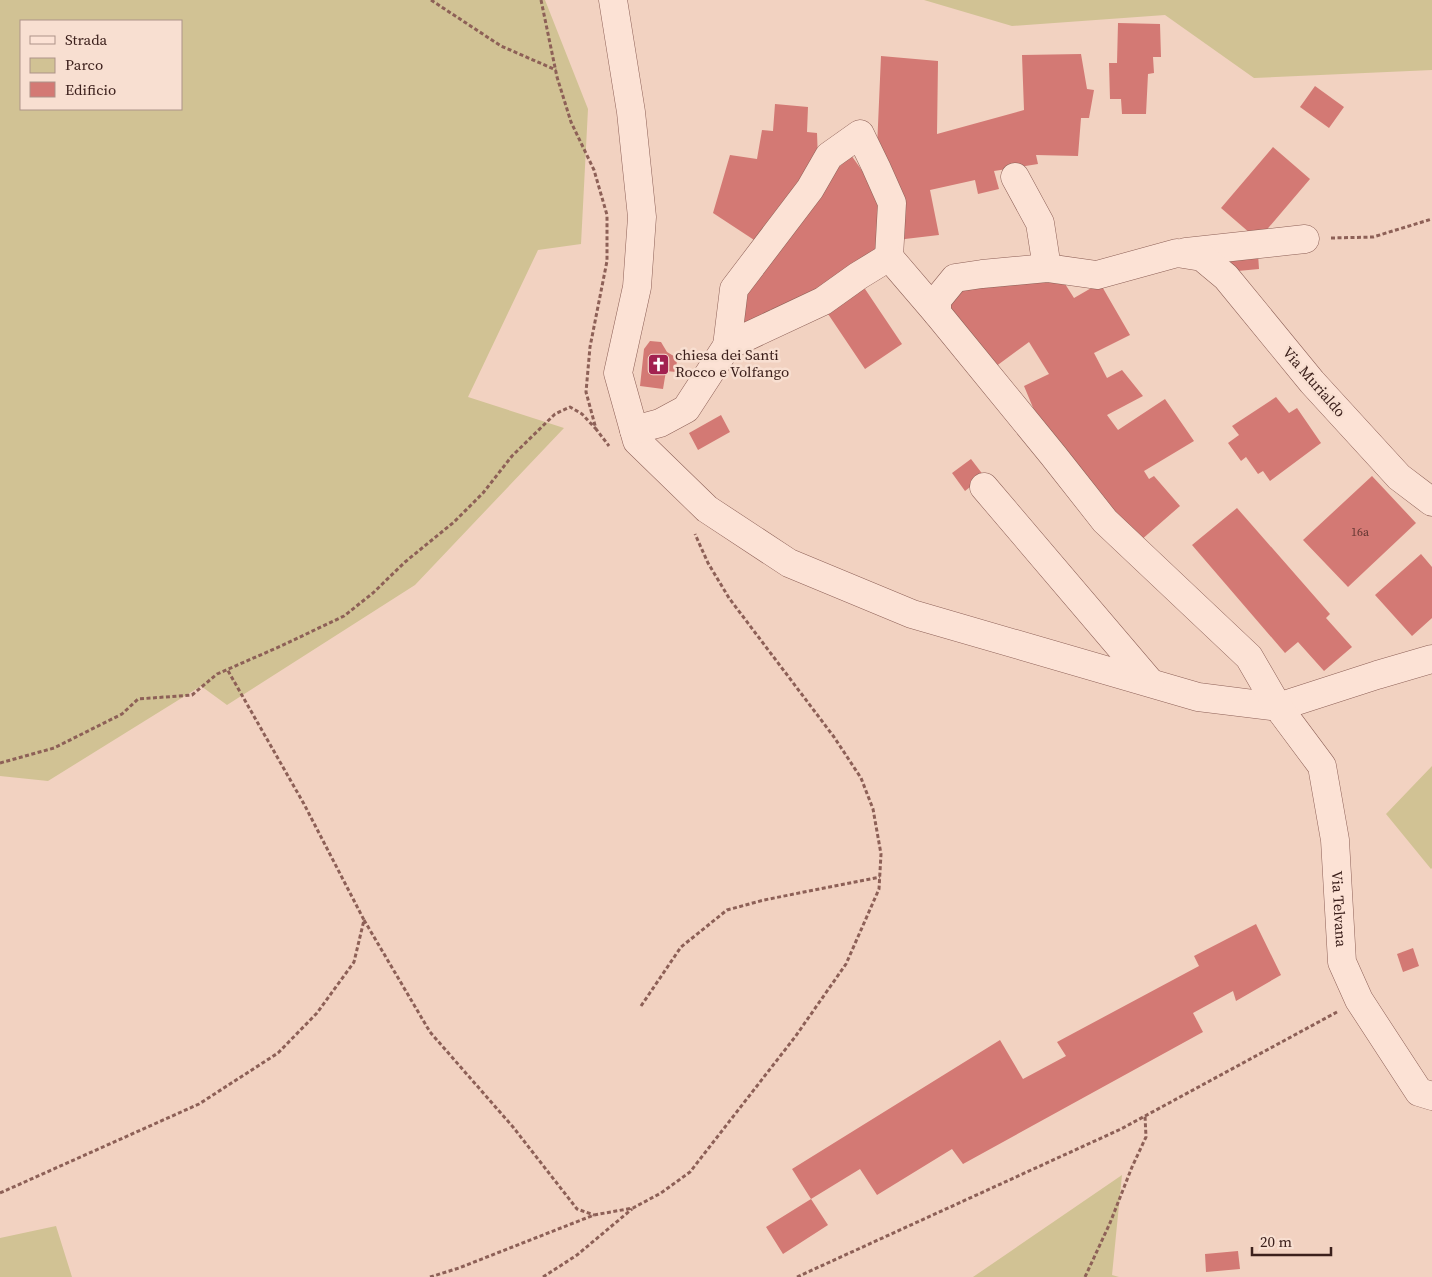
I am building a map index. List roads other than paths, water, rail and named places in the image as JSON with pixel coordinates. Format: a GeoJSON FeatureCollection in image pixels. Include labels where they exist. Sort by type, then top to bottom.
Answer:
{"type":"FeatureCollection","features":[{"type":"Feature","properties":{"kind":"street"},"geometry":{"type":"LineString","coordinates":[[613,0],[632,112],[642,217],[637,287],[618,373],[637,441],[707,509],[789,563],[912,614],[1198,697],[1278,707],[1432,659]]}},
{"type":"Feature","properties":{"kind":"street"},"geometry":{"type":"LineString","coordinates":[[634,430],[660,423],[686,409],[727,346],[734,289],[810,189],[829,156],[860,134],[892,203],[889,258],[858,276],[824,301],[727,346]]}},
{"type":"Feature","properties":{"kind":"street"},"geometry":{"type":"LineString","coordinates":[[1015,178],[1040,223],[1047,268]]}},
{"type":"Feature","properties":{"kind":"street"},"geometry":{"type":"LineString","coordinates":[[937,313],[937,300],[956,278],[1047,268],[1097,275],[1190,255],[1305,239]]}},
{"type":"Feature","properties":{"kind":"street","name":"Via Murialdo"},"geometry":{"type":"LineString","coordinates":[[1190,255],[1226,277],[1312,382],[1399,477],[1432,502]]}},
{"type":"Feature","properties":{"kind":"street","name":"Via Telvana"},"geometry":{"type":"LineString","coordinates":[[889,258],[937,313],[1105,521],[1249,657],[1278,707],[1322,766],[1335,840],[1342,962],[1359,1000],[1419,1092],[1432,1096]]}},
{"type":"Feature","properties":{"kind":"street"},"geometry":{"type":"LineString","coordinates":[[984,487],[1150,682]]}},
{"type":"Feature","properties":{"kind":"place","name":"chiesa dei Santi Rocco e Volfango"},"geometry":{"type":"Point","coordinates":[659,364]}}]}
